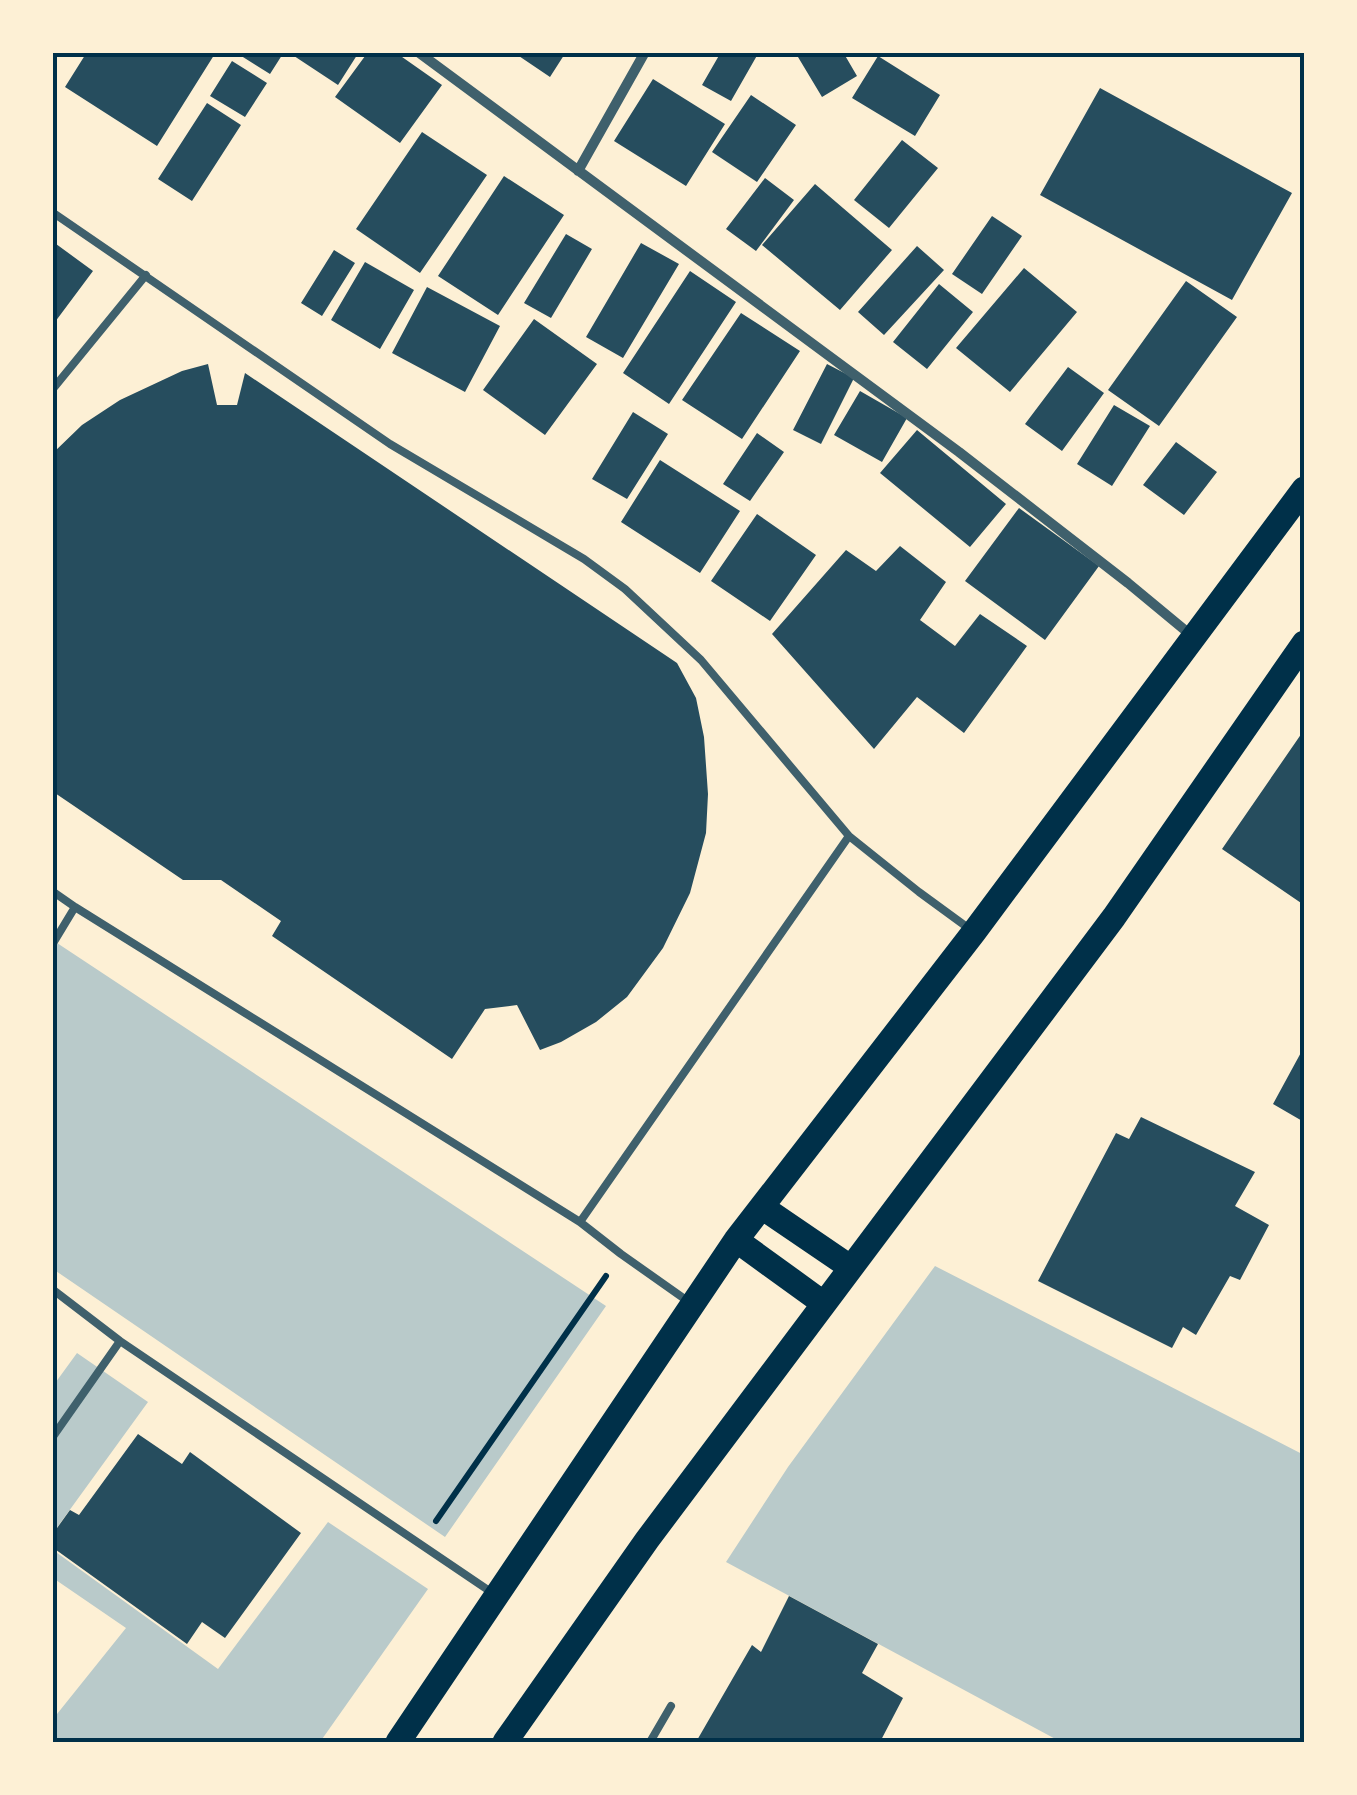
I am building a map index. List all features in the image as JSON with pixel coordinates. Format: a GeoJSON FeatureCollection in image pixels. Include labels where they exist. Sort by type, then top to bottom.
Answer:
{"type":"FeatureCollection","features":[{"type":"Feature","properties":{"kind":"main road"},"geometry":{"type":"LineString","coordinates":[[398,1742],[736,1240],[974,932],[1304,489]]}},
{"type":"Feature","properties":{"kind":"main road"},"geometry":{"type":"LineString","coordinates":[[505,1742],[647,1540],[1114,916],[1301,653]]}},
{"type":"Feature","properties":{"kind":"main road"},"geometry":{"type":"LineString","coordinates":[[762,1207],[850,1266]]}},
{"type":"Feature","properties":{"kind":"main road"},"geometry":{"type":"LineString","coordinates":[[736,1240],[823,1303]]}},
{"type":"Feature","properties":{"kind":"street"},"geometry":{"type":"LineString","coordinates":[[418,52],[958,452],[1195,639]]}},
{"type":"Feature","properties":{"kind":"street"},"geometry":{"type":"LineString","coordinates":[[578,171],[645,52]]}},
{"type":"Feature","properties":{"kind":"lane"},"geometry":{"type":"LineString","coordinates":[[52,212],[390,444],[584,559],[625,589],[701,660],[849,836],[974,932]]}},
{"type":"Feature","properties":{"kind":"lane"},"geometry":{"type":"LineString","coordinates":[[52,390],[146,275]]}},
{"type":"Feature","properties":{"kind":"lane"},"geometry":{"type":"LineString","coordinates":[[580,1222],[849,836]]}},
{"type":"Feature","properties":{"kind":"lane"},"geometry":{"type":"LineString","coordinates":[[52,891],[580,1222],[692,1304]]}},
{"type":"Feature","properties":{"kind":"lane"},"geometry":{"type":"LineString","coordinates":[[52,945],[75,907]]}},
{"type":"Feature","properties":{"kind":"lane"},"geometry":{"type":"LineString","coordinates":[[52,1290],[498,1596]]}},
{"type":"Feature","properties":{"kind":"lane"},"geometry":{"type":"LineString","coordinates":[[52,1438],[120,1340]]}},
{"type":"Feature","properties":{"kind":"lane"},"geometry":{"type":"LineString","coordinates":[[650,1742],[671,1706]]}},
{"type":"Feature","properties":{"kind":"path"},"geometry":{"type":"LineString","coordinates":[[421,1542],[621,1254]]}},
{"type":"Feature","properties":{"kind":"shaded area"},"geometry":{"type":"Polygon","coordinates":[[[54,941],[606,1306],[445,1537],[53,1269],[54,941]]]}},
{"type":"Feature","properties":{"kind":"shaded area"},"geometry":{"type":"Polygon","coordinates":[[[935,1266],[1304,1455],[1304,1742],[1061,1742],[726,1562],[788,1467],[935,1266]]]}},
{"type":"Feature","properties":{"kind":"shaded area"},"geometry":{"type":"Polygon","coordinates":[[[77,1353],[148,1402],[53,1533],[53,1386],[77,1353]]]}},
{"type":"Feature","properties":{"kind":"shaded area"},"geometry":{"type":"Polygon","coordinates":[[[328,1522],[428,1589],[320,1742],[53,1742],[53,1719],[126,1628],[53,1578],[53,1550],[218,1669],[328,1522]]]}},
{"type":"Feature","properties":{"kind":"building"},"geometry":{"type":"Polygon","coordinates":[[[87,52],[216,52],[157,146],[65,87],[87,52]]]}},
{"type":"Feature","properties":{"kind":"building"},"geometry":{"type":"Polygon","coordinates":[[[235,52],[284,52],[270,74],[235,52]]]}},
{"type":"Feature","properties":{"kind":"building"},"geometry":{"type":"Polygon","coordinates":[[[288,52],[359,52],[338,85],[288,52]]]}},
{"type":"Feature","properties":{"kind":"building"},"geometry":{"type":"Polygon","coordinates":[[[368,52],[395,52],[442,85],[400,143],[335,97],[368,52]]]}},
{"type":"Feature","properties":{"kind":"building"},"geometry":{"type":"Polygon","coordinates":[[[513,52],[566,52],[550,77],[513,52]]]}},
{"type":"Feature","properties":{"kind":"building"},"geometry":{"type":"Polygon","coordinates":[[[721,52],[759,52],[731,101],[702,85],[721,52]]]}},
{"type":"Feature","properties":{"kind":"building"},"geometry":{"type":"Polygon","coordinates":[[[795,52],[843,52],[857,76],[822,97],[795,52]]]}},
{"type":"Feature","properties":{"kind":"building"},"geometry":{"type":"Polygon","coordinates":[[[878,56],[940,95],[915,136],[852,98],[878,56]]]}},
{"type":"Feature","properties":{"kind":"building"},"geometry":{"type":"Polygon","coordinates":[[[232,61],[267,83],[245,117],[210,96],[232,61]]]}},
{"type":"Feature","properties":{"kind":"building"},"geometry":{"type":"Polygon","coordinates":[[[653,79],[725,124],[686,186],[614,141],[653,79]]]}},
{"type":"Feature","properties":{"kind":"building"},"geometry":{"type":"Polygon","coordinates":[[[1100,88],[1292,193],[1232,300],[1040,195],[1100,88]]]}},
{"type":"Feature","properties":{"kind":"building"},"geometry":{"type":"Polygon","coordinates":[[[751,95],[796,125],[757,182],[712,152],[751,95]]]}},
{"type":"Feature","properties":{"kind":"building"},"geometry":{"type":"Polygon","coordinates":[[[207,103],[241,125],[192,201],[158,179],[207,103]]]}},
{"type":"Feature","properties":{"kind":"building"},"geometry":{"type":"Polygon","coordinates":[[[422,132],[487,175],[420,273],[356,229],[422,132]]]}},
{"type":"Feature","properties":{"kind":"building"},"geometry":{"type":"Polygon","coordinates":[[[902,140],[938,168],[889,228],[854,200],[902,140]]]}},
{"type":"Feature","properties":{"kind":"building"},"geometry":{"type":"Polygon","coordinates":[[[504,176],[564,215],[498,315],[438,276],[504,176]]]}},
{"type":"Feature","properties":{"kind":"building"},"geometry":{"type":"Polygon","coordinates":[[[765,178],[794,200],[756,251],[726,229],[765,178]]]}},
{"type":"Feature","properties":{"kind":"building"},"geometry":{"type":"Polygon","coordinates":[[[815,184],[892,250],[840,310],[762,245],[815,184]]]}},
{"type":"Feature","properties":{"kind":"building"},"geometry":{"type":"Polygon","coordinates":[[[992,216],[1022,236],[982,294],[952,274],[992,216]]]}},
{"type":"Feature","properties":{"kind":"building"},"geometry":{"type":"Polygon","coordinates":[[[566,234],[592,249],[551,318],[524,303],[566,234]]]}},
{"type":"Feature","properties":{"kind":"building"},"geometry":{"type":"Polygon","coordinates":[[[52,241],[93,271],[52,326],[52,241]]]}},
{"type":"Feature","properties":{"kind":"building"},"geometry":{"type":"Polygon","coordinates":[[[641,243],[679,264],[623,358],[586,337],[641,243]]]}},
{"type":"Feature","properties":{"kind":"building"},"geometry":{"type":"Polygon","coordinates":[[[917,246],[944,270],[884,335],[858,312],[917,246]]]}},
{"type":"Feature","properties":{"kind":"building"},"geometry":{"type":"Polygon","coordinates":[[[334,250],[355,263],[322,316],[301,303],[334,250]]]}},
{"type":"Feature","properties":{"kind":"building"},"geometry":{"type":"Polygon","coordinates":[[[365,262],[414,290],[380,349],[331,320],[365,262]]]}},
{"type":"Feature","properties":{"kind":"building"},"geometry":{"type":"Polygon","coordinates":[[[1024,268],[1077,312],[1010,392],[956,348],[1024,268]]]}},
{"type":"Feature","properties":{"kind":"building"},"geometry":{"type":"Polygon","coordinates":[[[690,271],[736,302],[669,404],[623,373],[690,271]]]}},
{"type":"Feature","properties":{"kind":"building"},"geometry":{"type":"Polygon","coordinates":[[[1186,281],[1237,317],[1159,426],[1108,390],[1186,281]]]}},
{"type":"Feature","properties":{"kind":"building"},"geometry":{"type":"Polygon","coordinates":[[[939,284],[973,312],[927,369],[893,342],[939,284]]]}},
{"type":"Feature","properties":{"kind":"building"},"geometry":{"type":"Polygon","coordinates":[[[427,287],[500,326],[465,392],[392,353],[427,287]]]}},
{"type":"Feature","properties":{"kind":"building"},"geometry":{"type":"Polygon","coordinates":[[[741,313],[800,351],[742,439],[682,400],[741,313]]]}},
{"type":"Feature","properties":{"kind":"building"},"geometry":{"type":"Polygon","coordinates":[[[534,319],[597,364],[545,435],[483,390],[534,319]]]}},
{"type":"Feature","properties":{"kind":"building"},"geometry":{"type":"Polygon","coordinates":[[[208,364],[217,405],[237,405],[245,373],[677,663],[696,698],[704,737],[708,794],[706,833],[690,893],[663,948],[627,997],[596,1022],[561,1042],[540,1050],[517,1005],[485,1009],[452,1059],[272,936],[281,921],[221,880],[183,880],[52,791],[52,709],[57,706],[52,701],[52,454],[82,425],[120,400],[182,371],[208,364]]]}},
{"type":"Feature","properties":{"kind":"building"},"geometry":{"type":"Polygon","coordinates":[[[827,364],[854,378],[821,444],[793,430],[827,364]]]}},
{"type":"Feature","properties":{"kind":"building"},"geometry":{"type":"Polygon","coordinates":[[[1068,367],[1104,393],[1062,451],[1025,424],[1068,367]]]}},
{"type":"Feature","properties":{"kind":"building"},"geometry":{"type":"Polygon","coordinates":[[[860,391],[907,418],[882,462],[834,435],[860,391]]]}},
{"type":"Feature","properties":{"kind":"building"},"geometry":{"type":"Polygon","coordinates":[[[1114,405],[1150,426],[1112,486],[1077,464],[1114,405]]]}},
{"type":"Feature","properties":{"kind":"building"},"geometry":{"type":"Polygon","coordinates":[[[633,412],[668,434],[627,499],[592,479],[633,412]]]}},
{"type":"Feature","properties":{"kind":"building"},"geometry":{"type":"Polygon","coordinates":[[[917,430],[1006,504],[970,547],[880,473],[917,430]]]}},
{"type":"Feature","properties":{"kind":"building"},"geometry":{"type":"Polygon","coordinates":[[[757,433],[784,452],[750,501],[723,484],[757,433]]]}},
{"type":"Feature","properties":{"kind":"building"},"geometry":{"type":"Polygon","coordinates":[[[1176,442],[1217,472],[1184,515],[1143,485],[1176,442]]]}},
{"type":"Feature","properties":{"kind":"building"},"geometry":{"type":"Polygon","coordinates":[[[660,460],[740,511],[700,573],[621,522],[660,460]]]}},
{"type":"Feature","properties":{"kind":"building"},"geometry":{"type":"Polygon","coordinates":[[[1019,508],[1099,566],[1045,640],[965,581],[1019,508]]]}},
{"type":"Feature","properties":{"kind":"building"},"geometry":{"type":"Polygon","coordinates":[[[757,514],[816,555],[770,621],[711,581],[757,514]]]}},
{"type":"Feature","properties":{"kind":"building"},"geometry":{"type":"Polygon","coordinates":[[[900,546],[946,582],[920,620],[955,646],[980,614],[1027,646],[964,733],[917,697],[874,749],[772,634],[846,550],[876,571],[900,546]]]}},
{"type":"Feature","properties":{"kind":"building"},"geometry":{"type":"Polygon","coordinates":[[[1304,730],[1304,905],[1222,849],[1304,730]]]}},
{"type":"Feature","properties":{"kind":"building"},"geometry":{"type":"Polygon","coordinates":[[[1304,1047],[1304,1122],[1273,1104],[1304,1047]]]}},
{"type":"Feature","properties":{"kind":"building"},"geometry":{"type":"Polygon","coordinates":[[[1141,1117],[1255,1172],[1235,1206],[1269,1225],[1240,1280],[1230,1276],[1196,1335],[1183,1327],[1172,1348],[1038,1281],[1116,1133],[1129,1139],[1141,1117]]]}},
{"type":"Feature","properties":{"kind":"building"},"geometry":{"type":"Polygon","coordinates":[[[138,1434],[182,1464],[190,1452],[301,1533],[225,1638],[202,1622],[187,1644],[52,1547],[52,1535],[70,1510],[79,1515],[138,1434]]]}},
{"type":"Feature","properties":{"kind":"building"},"geometry":{"type":"Polygon","coordinates":[[[789,1596],[878,1644],[862,1673],[903,1698],[880,1742],[696,1742],[752,1645],[761,1652],[789,1596]]]}}]}
